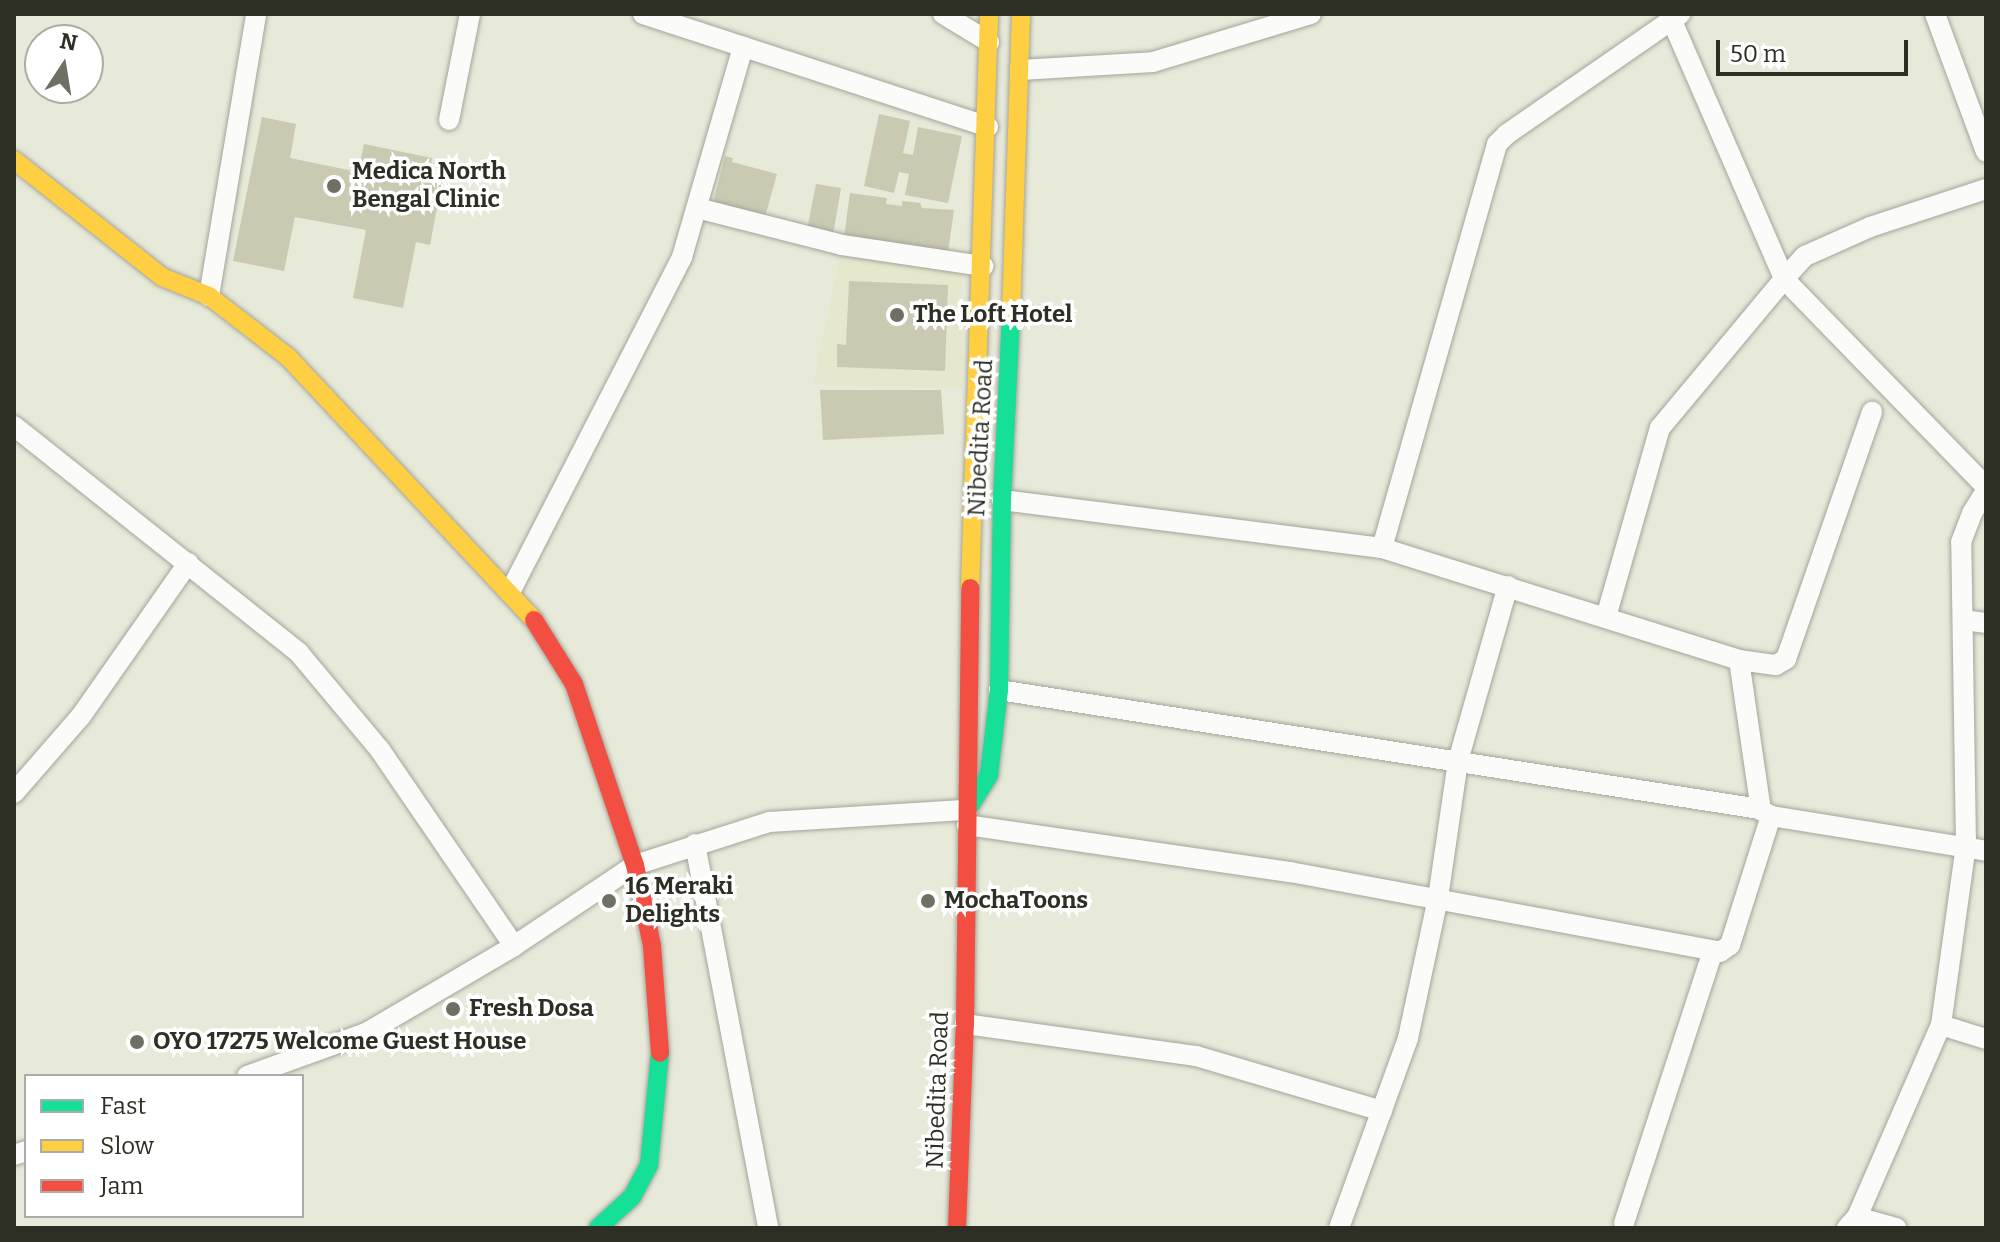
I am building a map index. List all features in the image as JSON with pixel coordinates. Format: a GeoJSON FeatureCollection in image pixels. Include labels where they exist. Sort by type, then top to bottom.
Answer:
{"type":"FeatureCollection","features":[{"type":"Feature","properties":{"kind":"street"},"geometry":{"type":"LineString","coordinates":[[209,296],[256,14]]}},
{"type":"Feature","properties":{"kind":"street"},"geometry":{"type":"LineString","coordinates":[[449,120],[470,14]]}},
{"type":"Feature","properties":{"kind":"street"},"geometry":{"type":"LineString","coordinates":[[643,14],[671,17],[743,47],[988,127]]}},
{"type":"Feature","properties":{"kind":"street"},"geometry":{"type":"LineString","coordinates":[[943,14],[989,42]]}},
{"type":"Feature","properties":{"kind":"street","name":"Nibedita Road"},"geometry":{"type":"LineString","coordinates":[[957,1228],[965,1024],[966,684],[988,127],[989,14]]}},
{"type":"Feature","properties":{"kind":"street","name":"Nibedita Road"},"geometry":{"type":"LineString","coordinates":[[968,818],[989,775],[999,690],[1002,500],[1019,161],[1021,14]]}},
{"type":"Feature","properties":{"kind":"street"},"geometry":{"type":"LineString","coordinates":[[1020,70],[1153,62],[1311,14]]}},
{"type":"Feature","properties":{"kind":"street"},"geometry":{"type":"LineString","coordinates":[[1935,14],[1986,152]]}},
{"type":"Feature","properties":{"kind":"street"},"geometry":{"type":"LineString","coordinates":[[1382,548],[1497,144],[1673,15],[1784,279],[1986,489],[1972,513],[1961,542],[1976,848],[1941,1025],[1853,1224],[1896,1228]]}},
{"type":"Feature","properties":{"kind":"street"},"geometry":{"type":"LineString","coordinates":[[510,592],[676,269],[697,208],[743,47]]}},
{"type":"Feature","properties":{"kind":"street"},"geometry":{"type":"LineString","coordinates":[[14,160],[162,277],[209,296],[288,357],[510,592],[537,624],[574,684],[635,865],[652,946],[661,1067],[649,1165],[632,1197],[598,1228]]}},
{"type":"Feature","properties":{"kind":"street"},"geometry":{"type":"LineString","coordinates":[[1606,617],[1660,428],[1784,279],[1805,256],[1870,227],[1986,189]]}},
{"type":"Feature","properties":{"kind":"street"},"geometry":{"type":"LineString","coordinates":[[697,208],[842,245],[983,266]]}},
{"type":"Feature","properties":{"kind":"street"},"geometry":{"type":"LineString","coordinates":[[1002,500],[1382,548],[1739,660],[1776,665],[1786,659],[1872,412]]}},
{"type":"Feature","properties":{"kind":"street"},"geometry":{"type":"LineString","coordinates":[[14,426],[299,653],[380,750],[514,946]]}},
{"type":"Feature","properties":{"kind":"street"},"geometry":{"type":"LineString","coordinates":[[14,793],[81,716],[188,563]]}},
{"type":"Feature","properties":{"kind":"street"},"geometry":{"type":"LineString","coordinates":[[1339,1228],[1408,1038],[1438,898],[1458,761],[1508,586]]}},
{"type":"Feature","properties":{"kind":"street"},"geometry":{"type":"LineString","coordinates":[[1964,620],[1986,623]]}},
{"type":"Feature","properties":{"kind":"street"},"geometry":{"type":"LineString","coordinates":[[253,1074],[366,1033],[514,946],[635,865],[769,822],[968,818],[1438,898],[1725,951],[1730,945],[1766,812],[1739,660]]}},
{"type":"Feature","properties":{"kind":"street"},"geometry":{"type":"LineString","coordinates":[[999,690],[1458,761],[1976,848]]}},
{"type":"Feature","properties":{"kind":"street"},"geometry":{"type":"LineString","coordinates":[[695,844],[768,1228]]}},
{"type":"Feature","properties":{"kind":"street"},"geometry":{"type":"LineString","coordinates":[[1624,1223],[1713,951]]}},
{"type":"Feature","properties":{"kind":"street"},"geometry":{"type":"LineString","coordinates":[[965,1024],[1196,1056],[1382,1111]]}},
{"type":"Feature","properties":{"kind":"street"},"geometry":{"type":"LineString","coordinates":[[1941,1025],[1986,1039]]}},
{"type":"Feature","properties":{"kind":"shaded area"},"geometry":{"type":"Polygon","coordinates":[[[841,253],[961,272],[963,389],[813,384],[841,253]]]}},
{"type":"Feature","properties":{"kind":"building"},"geometry":{"type":"Polygon","coordinates":[[[879,114],[910,121],[903,153],[913,155],[918,127],[962,136],[948,203],[905,195],[909,174],[899,172],[894,193],[864,186],[879,114]]]}},
{"type":"Feature","properties":{"kind":"building"},"geometry":{"type":"Polygon","coordinates":[[[262,117],[296,124],[290,158],[358,172],[364,144],[432,158],[428,178],[442,181],[430,245],[416,242],[403,308],[353,298],[366,230],[295,217],[284,271],[233,261],[262,117]]]}},
{"type":"Feature","properties":{"kind":"building"},"geometry":{"type":"Polygon","coordinates":[[[725,156],[733,158],[732,162],[777,174],[765,217],[713,203],[725,156]]]}},
{"type":"Feature","properties":{"kind":"building"},"geometry":{"type":"Polygon","coordinates":[[[816,184],[841,188],[833,235],[807,230],[816,184]]]}},
{"type":"Feature","properties":{"kind":"building"},"geometry":{"type":"Polygon","coordinates":[[[850,193],[887,198],[886,204],[902,206],[902,201],[920,203],[922,208],[954,210],[948,252],[844,237],[850,193]]]}},
{"type":"Feature","properties":{"kind":"building","name":"The Loft Hotel"},"geometry":{"type":"Polygon","coordinates":[[[849,281],[948,285],[945,371],[837,367],[837,344],[846,345],[849,281]]]}},
{"type":"Feature","properties":{"kind":"building"},"geometry":{"type":"Polygon","coordinates":[[[820,390],[941,390],[944,434],[823,440],[820,390]]]}},
{"type":"Feature","properties":{"kind":"traffic: fast"},"geometry":{"type":"LineString","coordinates":[[968,809],[989,775],[999,690],[1002,500],[1011,315]]}},
{"type":"Feature","properties":{"kind":"traffic: fast"},"geometry":{"type":"LineString","coordinates":[[598,1228],[632,1197],[649,1165],[660,1053]]}},
{"type":"Feature","properties":{"kind":"traffic: slow"},"geometry":{"type":"LineString","coordinates":[[970,588],[989,14]]}},
{"type":"Feature","properties":{"kind":"traffic: slow"},"geometry":{"type":"LineString","coordinates":[[1011,315],[1021,14]]}},
{"type":"Feature","properties":{"kind":"traffic: slow"},"geometry":{"type":"LineString","coordinates":[[14,160],[162,277],[209,296],[288,357],[534,620]]}},
{"type":"Feature","properties":{"kind":"traffic: jam"},"geometry":{"type":"LineString","coordinates":[[957,1228],[965,1024],[970,588]]}},
{"type":"Feature","properties":{"kind":"traffic: jam"},"geometry":{"type":"LineString","coordinates":[[534,620],[574,684],[635,865],[652,946],[660,1053]]}},
{"type":"Feature","properties":{"kind":"place","name":"Medica North Bengal Clinic"},"geometry":{"type":"Point","coordinates":[334,186]}},
{"type":"Feature","properties":{"kind":"place","name":"The Loft Hotel"},"geometry":{"type":"Point","coordinates":[897,315]}},
{"type":"Feature","properties":{"kind":"place","name":"16 Meraki Delights"},"geometry":{"type":"Point","coordinates":[609,901]}},
{"type":"Feature","properties":{"kind":"place","name":"MochaToons"},"geometry":{"type":"Point","coordinates":[928,901]}},
{"type":"Feature","properties":{"kind":"place","name":"Fresh Dosa"},"geometry":{"type":"Point","coordinates":[453,1009]}},
{"type":"Feature","properties":{"kind":"place","name":"OYO 17275 Welcome Guest House"},"geometry":{"type":"Point","coordinates":[137,1042]}}]}
